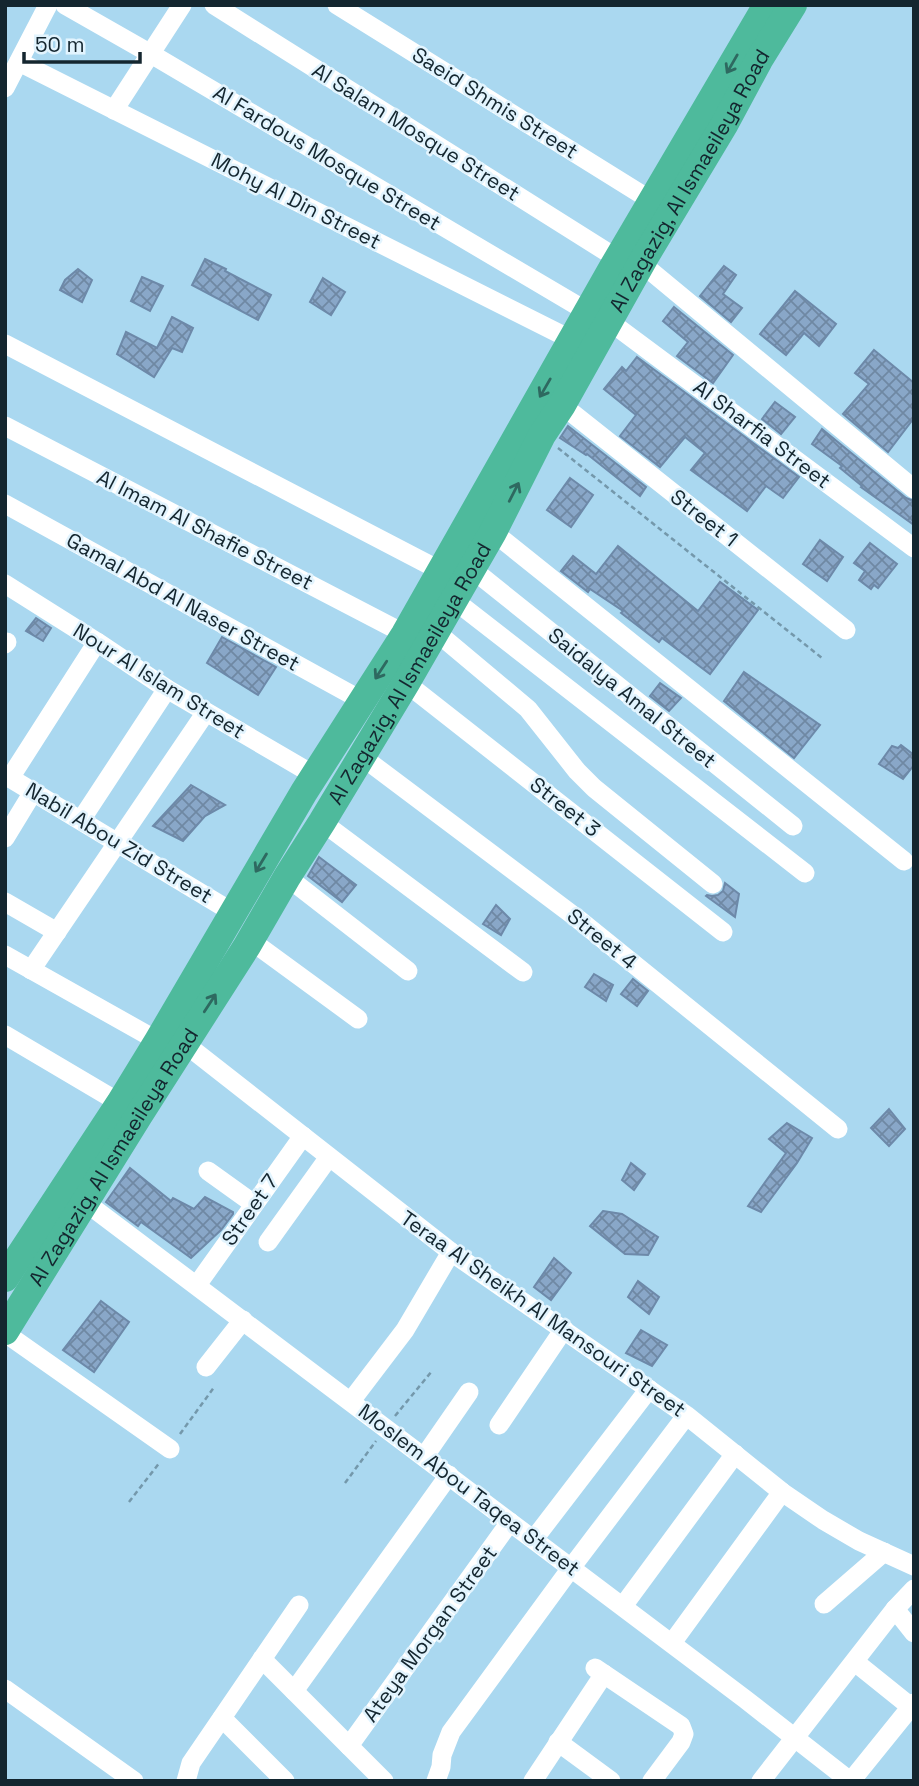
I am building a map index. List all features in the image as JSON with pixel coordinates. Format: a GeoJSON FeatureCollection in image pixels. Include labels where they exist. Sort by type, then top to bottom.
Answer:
{"type":"FeatureCollection","features":[{"type":"Feature","properties":{"kind":"highway","name":"Al Zagazig, Al Ismaeileya Road"},"geometry":{"type":"LineString","coordinates":[[630,261],[652,201],[767,5]]}},
{"type":"Feature","properties":{"kind":"highway","name":"Al Zagazig, Al Ismaeileya Road"},"geometry":{"type":"LineString","coordinates":[[5,1278],[120,1102],[171,1042],[250,940],[494,532],[542,435],[562,405],[599,316],[630,261],[723,125],[793,5]]}},
{"type":"Feature","properties":{"kind":"highway","name":"Al Zagazig, Al Ismaeileya Road"},"geometry":{"type":"LineString","coordinates":[[5,1332],[85,1202],[171,1042],[232,912],[317,770],[405,634],[572,340],[599,316]]}},
{"type":"Feature","properties":{"kind":"highway"},"geometry":{"type":"LineString","coordinates":[[356,708],[368,746]]}},
{"type":"Feature","properties":{"kind":"highway"},"geometry":{"type":"LineString","coordinates":[[317,770],[345,783]]}},
{"type":"Feature","properties":{"kind":"street"},"geometry":{"type":"LineString","coordinates":[[5,88],[48,5]]}},
{"type":"Feature","properties":{"kind":"street","name":"Al Fardous Mosque Street"},"geometry":{"type":"LineString","coordinates":[[65,5],[599,316]]}},
{"type":"Feature","properties":{"kind":"street"},"geometry":{"type":"LineString","coordinates":[[114,110],[182,5]]}},
{"type":"Feature","properties":{"kind":"street","name":"Al Salam Mosque Street"},"geometry":{"type":"LineString","coordinates":[[214,5],[630,261],[914,489]]}},
{"type":"Feature","properties":{"kind":"street","name":"Saeid Shmis Street"},"geometry":{"type":"LineString","coordinates":[[337,5],[652,201]]}},
{"type":"Feature","properties":{"kind":"street","name":"Mohy Al Din Street"},"geometry":{"type":"LineString","coordinates":[[19,62],[572,340]]}},
{"type":"Feature","properties":{"kind":"street","name":"Al Sharfia Street"},"geometry":{"type":"LineString","coordinates":[[599,316],[914,548]]}},
{"type":"Feature","properties":{"kind":"street"},"geometry":{"type":"LineString","coordinates":[[5,344],[441,571]]}},
{"type":"Feature","properties":{"kind":"street","name":"Street 1"},"geometry":{"type":"LineString","coordinates":[[562,405],[846,629]]}},
{"type":"Feature","properties":{"kind":"street","name":"Al Imam Al Shafie Street"},"geometry":{"type":"LineString","coordinates":[[5,426],[405,634]]}},
{"type":"Feature","properties":{"kind":"street","name":"Gamal Abd Al Naser Street"},"geometry":{"type":"LineString","coordinates":[[5,504],[356,708]]}},
{"type":"Feature","properties":{"kind":"street"},"geometry":{"type":"LineString","coordinates":[[494,532],[904,861]]}},
{"type":"Feature","properties":{"kind":"street","name":"Saidalya Amal Street"},"geometry":{"type":"LineString","coordinates":[[472,569],[793,826]]}},
{"type":"Feature","properties":{"kind":"street","name":"Nour Al Islam Street"},"geometry":{"type":"LineString","coordinates":[[5,584],[167,689],[317,770]]}},
{"type":"Feature","properties":{"kind":"street"},"geometry":{"type":"LineString","coordinates":[[454,600],[805,873]]}},
{"type":"Feature","properties":{"kind":"street"},"geometry":{"type":"LineString","coordinates":[[436,631],[528,709],[577,771],[594,788],[713,884]]}},
{"type":"Feature","properties":{"kind":"street"},"geometry":{"type":"LineString","coordinates":[[8,777],[97,642]]}},
{"type":"Feature","properties":{"kind":"street","name":"Street 3"},"geometry":{"type":"LineString","coordinates":[[406,682],[723,932]]}},
{"type":"Feature","properties":{"kind":"street"},"geometry":{"type":"LineString","coordinates":[[80,820],[167,689]]}},
{"type":"Feature","properties":{"kind":"street"},"geometry":{"type":"LineString","coordinates":[[31,970],[206,712]]}},
{"type":"Feature","properties":{"kind":"street","name":"Street 4"},"geometry":{"type":"LineString","coordinates":[[368,746],[838,1129]]}},
{"type":"Feature","properties":{"kind":"street","name":"Nabil Abou Zid Street"},"geometry":{"type":"LineString","coordinates":[[8,777],[232,912]]}},
{"type":"Feature","properties":{"kind":"street"},"geometry":{"type":"LineString","coordinates":[[5,838],[33,792]]}},
{"type":"Feature","properties":{"kind":"street"},"geometry":{"type":"LineString","coordinates":[[323,822],[523,972]]}},
{"type":"Feature","properties":{"kind":"street"},"geometry":{"type":"LineString","coordinates":[[287,877],[408,971]]}},
{"type":"Feature","properties":{"kind":"street"},"geometry":{"type":"LineString","coordinates":[[5,902],[57,932]]}},
{"type":"Feature","properties":{"kind":"street"},"geometry":{"type":"LineString","coordinates":[[250,940],[358,1018]]}},
{"type":"Feature","properties":{"kind":"street","name":"Teraa Al Sheikh Al Mansouri Street"},"geometry":{"type":"LineString","coordinates":[[5,954],[171,1042],[303,1136],[450,1252],[687,1416],[782,1492],[859,1541],[914,1566]]}},
{"type":"Feature","properties":{"kind":"street"},"geometry":{"type":"LineString","coordinates":[[5,1035],[120,1102]]}},
{"type":"Feature","properties":{"kind":"street","name":"Street 7"},"geometry":{"type":"LineString","coordinates":[[197,1285],[303,1136]]}},
{"type":"Feature","properties":{"kind":"street"},"geometry":{"type":"LineString","coordinates":[[268,1242],[329,1157]]}},
{"type":"Feature","properties":{"kind":"street"},"geometry":{"type":"LineString","coordinates":[[208,1171],[254,1204]]}},
{"type":"Feature","properties":{"kind":"street","name":"Moslem Abou Taqea Street"},"geometry":{"type":"LineString","coordinates":[[85,1202],[672,1643],[851,1781]]}},
{"type":"Feature","properties":{"kind":"street"},"geometry":{"type":"LineString","coordinates":[[351,1401],[405,1330],[450,1252]]}},
{"type":"Feature","properties":{"kind":"street"},"geometry":{"type":"LineString","coordinates":[[206,1367],[243,1320]]}},
{"type":"Feature","properties":{"kind":"street"},"geometry":{"type":"LineString","coordinates":[[499,1425],[564,1329]]}},
{"type":"Feature","properties":{"kind":"street"},"geometry":{"type":"LineString","coordinates":[[5,1332],[170,1449]]}},
{"type":"Feature","properties":{"kind":"street"},"geometry":{"type":"LineString","coordinates":[[534,1539],[649,1390]]}},
{"type":"Feature","properties":{"kind":"street"},"geometry":{"type":"LineString","coordinates":[[424,1457],[469,1391]]}},
{"type":"Feature","properties":{"kind":"street"},"geometry":{"type":"LineString","coordinates":[[436,1781],[451,1732],[687,1416]]}},
{"type":"Feature","properties":{"kind":"street"},"geometry":{"type":"LineString","coordinates":[[623,1606],[735,1454]]}},
{"type":"Feature","properties":{"kind":"street"},"geometry":{"type":"LineString","coordinates":[[294,1691],[449,1475]]}},
{"type":"Feature","properties":{"kind":"street"},"geometry":{"type":"LineString","coordinates":[[672,1643],[782,1492]]}},
{"type":"Feature","properties":{"kind":"street","name":"Ateya Morgan Street"},"geometry":{"type":"LineString","coordinates":[[349,1746],[510,1522]]}},
{"type":"Feature","properties":{"kind":"street"},"geometry":{"type":"LineString","coordinates":[[824,1604],[884,1552]]}},
{"type":"Feature","properties":{"kind":"street"},"geometry":{"type":"LineString","coordinates":[[761,1781],[895,1609],[914,1589]]}},
{"type":"Feature","properties":{"kind":"street"},"geometry":{"type":"LineString","coordinates":[[187,1780],[191,1763],[299,1605]]}},
{"type":"Feature","properties":{"kind":"street"},"geometry":{"type":"LineString","coordinates":[[895,1609],[914,1633]]}},
{"type":"Feature","properties":{"kind":"street"},"geometry":{"type":"LineString","coordinates":[[262,1659],[384,1781]]}},
{"type":"Feature","properties":{"kind":"street"},"geometry":{"type":"LineString","coordinates":[[851,1781],[912,1705],[855,1662]]}},
{"type":"Feature","properties":{"kind":"street"},"geometry":{"type":"LineString","coordinates":[[533,1781],[599,1671],[681,1726],[684,1734],[681,1742],[652,1781]]}},
{"type":"Feature","properties":{"kind":"street"},"geometry":{"type":"LineString","coordinates":[[5,1689],[126,1779]]}},
{"type":"Feature","properties":{"kind":"street"},"geometry":{"type":"LineString","coordinates":[[222,1718],[285,1781]]}},
{"type":"Feature","properties":{"kind":"street"},"geometry":{"type":"LineString","coordinates":[[558,1742],[611,1781]]}},
{"type":"Feature","properties":{"kind":"path"},"geometry":{"type":"LineString","coordinates":[[542,435],[822,658]]}},
{"type":"Feature","properties":{"kind":"path"},"geometry":{"type":"LineString","coordinates":[[345,1483],[385,1427],[432,1371]]}},
{"type":"Feature","properties":{"kind":"path"},"geometry":{"type":"LineString","coordinates":[[129,1502],[215,1386]]}},
{"type":"Feature","properties":{"kind":"building"},"geometry":{"type":"Polygon","coordinates":[[[205,259],[271,295],[258,320],[192,285],[205,259]]]}},
{"type":"Feature","properties":{"kind":"building"},"geometry":{"type":"Polygon","coordinates":[[[724,266],[736,275],[723,294],[742,308],[731,322],[700,296],[724,266]]]}},
{"type":"Feature","properties":{"kind":"building"},"geometry":{"type":"Polygon","coordinates":[[[78,269],[92,280],[82,302],[60,290],[65,280],[78,269]]]}},
{"type":"Feature","properties":{"kind":"building"},"geometry":{"type":"Polygon","coordinates":[[[142,277],[163,286],[150,311],[131,301],[142,277]]]}},
{"type":"Feature","properties":{"kind":"building"},"geometry":{"type":"Polygon","coordinates":[[[323,278],[345,292],[331,315],[310,302],[323,278]]]}},
{"type":"Feature","properties":{"kind":"building"},"geometry":{"type":"Polygon","coordinates":[[[795,291],[836,324],[819,346],[804,333],[786,355],[760,334],[795,291]]]}},
{"type":"Feature","properties":{"kind":"building"},"geometry":{"type":"Polygon","coordinates":[[[674,307],[733,355],[713,383],[677,356],[688,342],[663,321],[674,307]]]}},
{"type":"Feature","properties":{"kind":"building"},"geometry":{"type":"Polygon","coordinates":[[[172,317],[193,328],[182,352],[172,348],[154,377],[117,354],[126,332],[157,348],[172,317]]]}},
{"type":"Feature","properties":{"kind":"building"},"geometry":{"type":"Polygon","coordinates":[[[874,350],[914,383],[914,418],[888,452],[843,414],[869,384],[855,373],[874,350]]]}},
{"type":"Feature","properties":{"kind":"building"},"geometry":{"type":"Polygon","coordinates":[[[637,357],[799,477],[783,498],[766,486],[747,511],[691,470],[705,453],[685,437],[660,467],[620,436],[636,415],[604,389],[622,367],[626,371],[637,357]]]}},
{"type":"Feature","properties":{"kind":"building"},"geometry":{"type":"Polygon","coordinates":[[[775,402],[795,417],[781,434],[762,419],[775,402]]]}},
{"type":"Feature","properties":{"kind":"building"},"geometry":{"type":"Polygon","coordinates":[[[568,426],[646,487],[640,496],[587,454],[560,438],[568,426]]]}},
{"type":"Feature","properties":{"kind":"building"},"geometry":{"type":"Polygon","coordinates":[[[822,429],[906,498],[914,501],[914,525],[861,487],[840,468],[842,466],[812,444],[822,429]]]}},
{"type":"Feature","properties":{"kind":"building"},"geometry":{"type":"Polygon","coordinates":[[[570,478],[593,495],[571,527],[547,510],[570,478]]]}},
{"type":"Feature","properties":{"kind":"building"},"geometry":{"type":"Polygon","coordinates":[[[820,540],[843,557],[827,581],[803,564],[820,540]]]}},
{"type":"Feature","properties":{"kind":"building"},"geometry":{"type":"Polygon","coordinates":[[[870,543],[897,564],[878,588],[874,585],[871,589],[859,580],[865,571],[854,563],[870,543]]]}},
{"type":"Feature","properties":{"kind":"building"},"geometry":{"type":"Polygon","coordinates":[[[618,546],[698,611],[720,582],[758,610],[710,674],[662,638],[659,642],[621,613],[623,611],[590,589],[588,592],[561,571],[573,556],[596,574],[618,546]]]}},
{"type":"Feature","properties":{"kind":"building"},"geometry":{"type":"Polygon","coordinates":[[[36,618],[51,628],[43,641],[26,631],[36,618]]]}},
{"type":"Feature","properties":{"kind":"building"},"geometry":{"type":"Polygon","coordinates":[[[222,637],[276,667],[258,695],[207,663],[222,637]]]}},
{"type":"Feature","properties":{"kind":"building"},"geometry":{"type":"Polygon","coordinates":[[[744,672],[820,725],[794,758],[724,701],[744,672]]]}},
{"type":"Feature","properties":{"kind":"building"},"geometry":{"type":"Polygon","coordinates":[[[660,683],[681,698],[669,711],[650,696],[660,683]]]}},
{"type":"Feature","properties":{"kind":"building"},"geometry":{"type":"Polygon","coordinates":[[[901,745],[914,755],[914,765],[903,779],[879,764],[892,746],[898,748],[901,745]]]}},
{"type":"Feature","properties":{"kind":"building"},"geometry":{"type":"Polygon","coordinates":[[[191,785],[225,805],[205,816],[183,841],[153,826],[191,785]]]}},
{"type":"Feature","properties":{"kind":"building"},"geometry":{"type":"Polygon","coordinates":[[[319,857],[356,885],[342,902],[308,876],[319,857]]]}},
{"type":"Feature","properties":{"kind":"building"},"geometry":{"type":"Polygon","coordinates":[[[725,883],[739,894],[735,917],[706,896],[718,895],[723,891],[725,883]]]}},
{"type":"Feature","properties":{"kind":"building"},"geometry":{"type":"Polygon","coordinates":[[[496,905],[510,919],[501,935],[483,924],[496,905]]]}},
{"type":"Feature","properties":{"kind":"building"},"geometry":{"type":"Polygon","coordinates":[[[594,974],[613,985],[606,1001],[585,987],[594,974]]]}},
{"type":"Feature","properties":{"kind":"building"},"geometry":{"type":"Polygon","coordinates":[[[633,979],[648,991],[637,1006],[621,994],[633,979]]]}},
{"type":"Feature","properties":{"kind":"building"},"geometry":{"type":"Polygon","coordinates":[[[889,1109],[905,1129],[889,1146],[871,1128],[889,1109]]]}},
{"type":"Feature","properties":{"kind":"building"},"geometry":{"type":"Polygon","coordinates":[[[787,1123],[812,1138],[761,1212],[748,1206],[786,1153],[769,1139],[787,1123]]]}},
{"type":"Feature","properties":{"kind":"building"},"geometry":{"type":"Polygon","coordinates":[[[631,1163],[645,1174],[634,1190],[622,1180],[631,1163]]]}},
{"type":"Feature","properties":{"kind":"building"},"geometry":{"type":"Polygon","coordinates":[[[130,1168],[171,1201],[173,1198],[194,1209],[205,1197],[233,1214],[221,1230],[191,1258],[141,1222],[138,1226],[106,1202],[130,1168]]]}},
{"type":"Feature","properties":{"kind":"building"},"geometry":{"type":"Polygon","coordinates":[[[603,1211],[622,1214],[658,1237],[648,1255],[625,1254],[590,1226],[603,1211]]]}},
{"type":"Feature","properties":{"kind":"building"},"geometry":{"type":"Polygon","coordinates":[[[554,1258],[571,1273],[551,1300],[534,1287],[554,1258]]]}},
{"type":"Feature","properties":{"kind":"building"},"geometry":{"type":"Polygon","coordinates":[[[638,1281],[659,1297],[649,1314],[628,1297],[638,1281]]]}},
{"type":"Feature","properties":{"kind":"building"},"geometry":{"type":"Polygon","coordinates":[[[101,1301],[129,1322],[94,1372],[63,1350],[101,1301]]]}},
{"type":"Feature","properties":{"kind":"building"},"geometry":{"type":"Polygon","coordinates":[[[641,1330],[667,1345],[652,1366],[626,1353],[641,1330]]]}}]}
